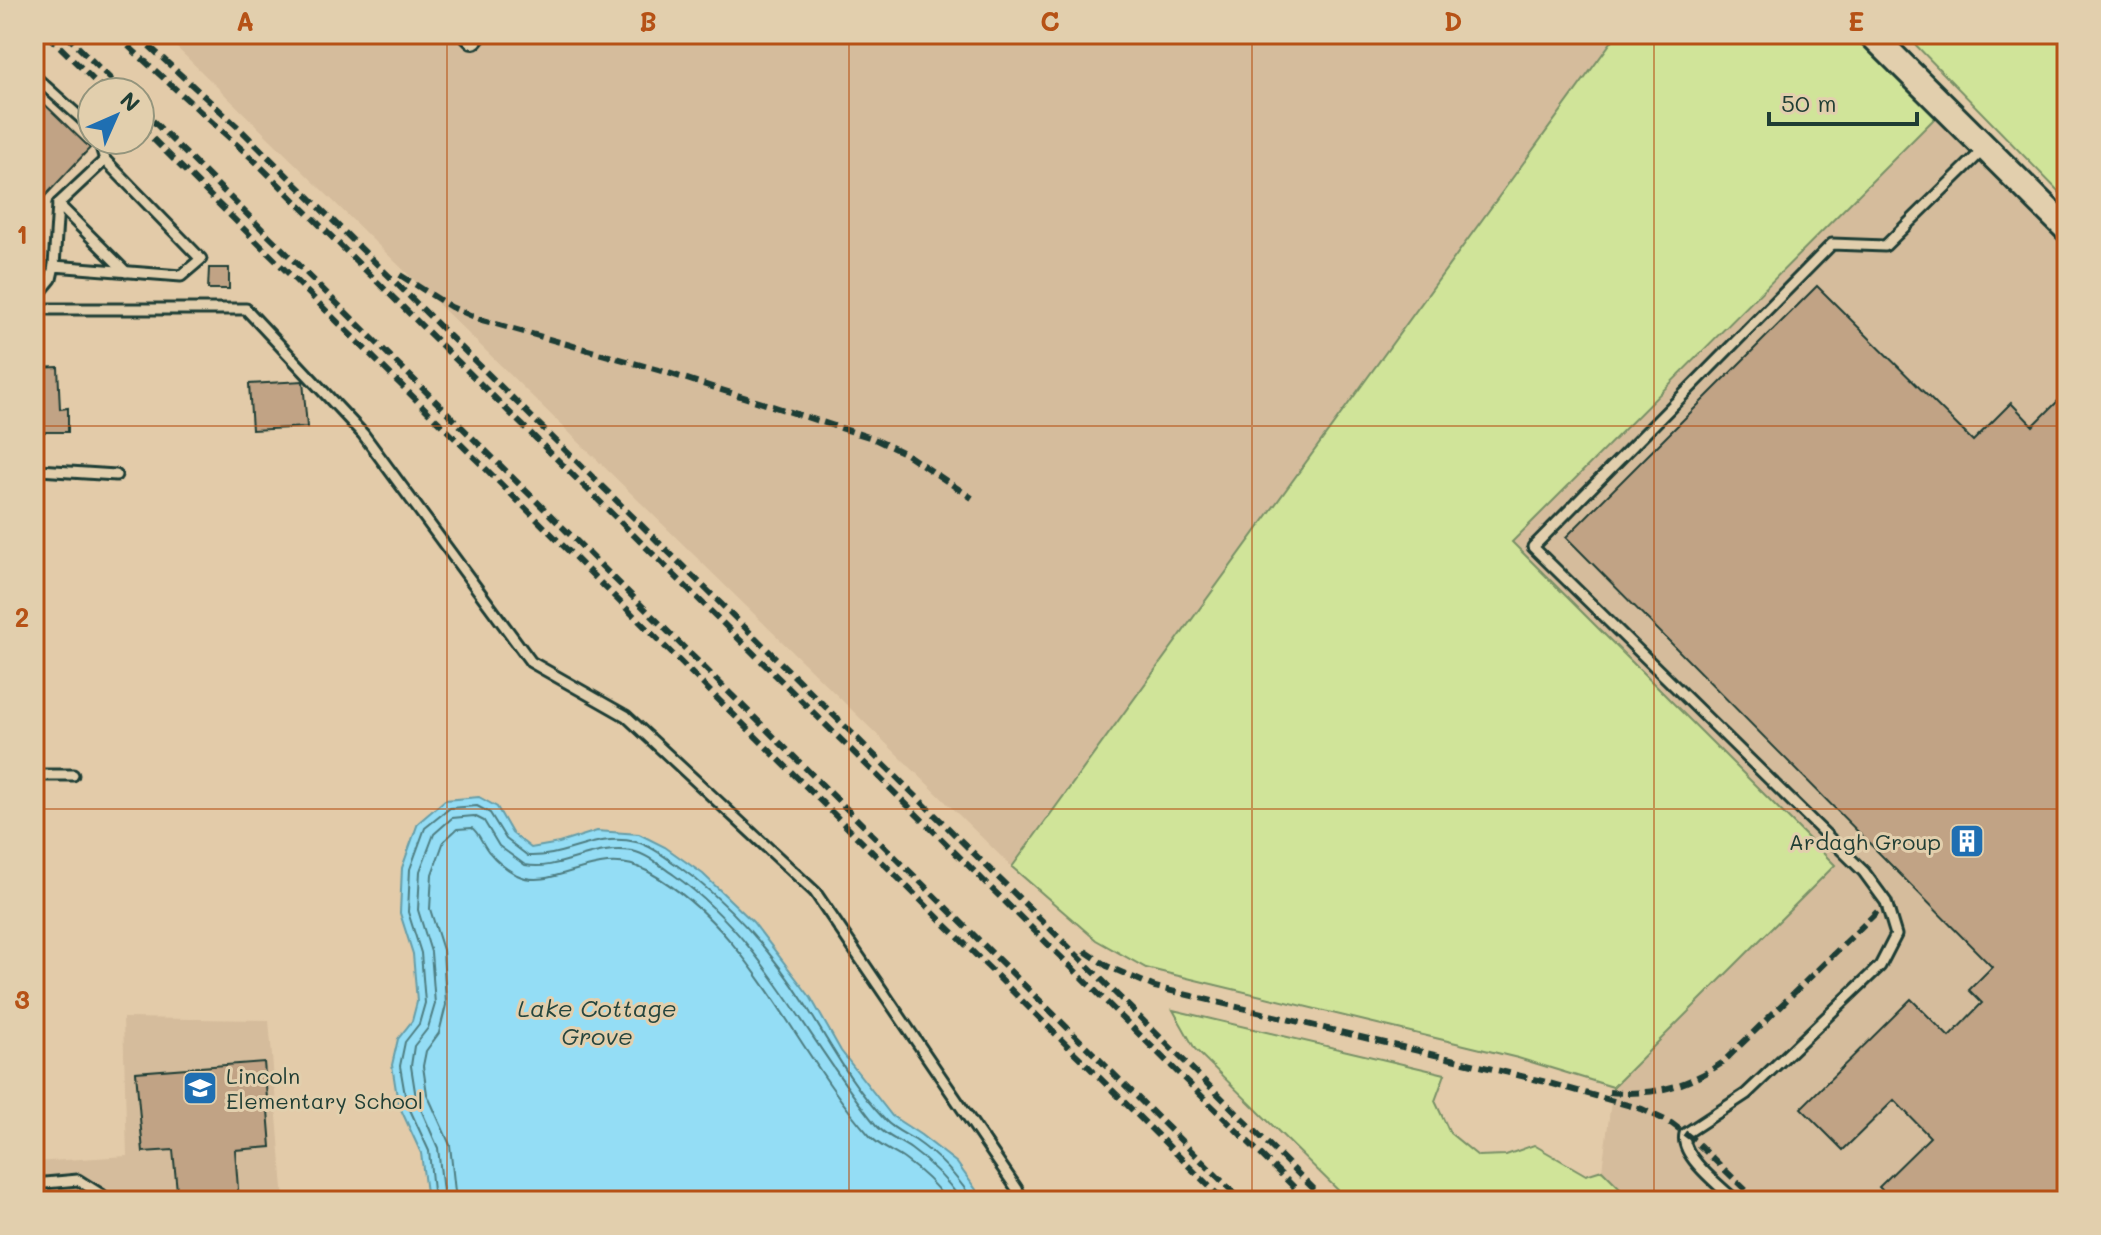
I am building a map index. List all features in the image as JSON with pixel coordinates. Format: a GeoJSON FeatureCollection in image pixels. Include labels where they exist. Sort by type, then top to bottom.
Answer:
{"type":"FeatureCollection","features":[{"type":"Feature","properties":{"kind":"street"},"geometry":{"type":"LineString","coordinates":[[1871,34],[2067,229]]}},
{"type":"Feature","properties":{"kind":"lane"},"geometry":{"type":"LineString","coordinates":[[34,76],[76,114]]}},
{"type":"Feature","properties":{"kind":"lane"},"geometry":{"type":"LineString","coordinates":[[1736,1201],[1697,1164],[1685,1147],[1685,1134],[1746,1094],[1880,966],[1896,935],[1886,902],[1864,872],[1533,547],[1832,244],[1885,246],[1985,148]]}},
{"type":"Feature","properties":{"kind":"lane"},"geometry":{"type":"LineString","coordinates":[[54,266],[181,276],[201,259],[104,156]]}},
{"type":"Feature","properties":{"kind":"lane"},"geometry":{"type":"LineString","coordinates":[[34,291],[42,290],[51,279],[58,204],[105,160]]}},
{"type":"Feature","properties":{"kind":"lane"},"geometry":{"type":"LineString","coordinates":[[58,204],[126,272]]}},
{"type":"Feature","properties":{"kind":"lane"},"geometry":{"type":"LineString","coordinates":[[34,309],[246,309],[363,434],[531,662],[626,716],[815,892],[1023,1201]]}},
{"type":"Feature","properties":{"kind":"lane"},"geometry":{"type":"LineString","coordinates":[[34,474],[39,470],[116,475]]}},
{"type":"Feature","properties":{"kind":"lane"},"geometry":{"type":"LineString","coordinates":[[34,775],[73,775]]}},
{"type":"Feature","properties":{"kind":"lane"},"geometry":{"type":"LineString","coordinates":[[34,1184],[78,1180],[102,1195],[103,1201]]}},
{"type":"Feature","properties":{"kind":"shaded area"},"geometry":{"type":"Polygon","coordinates":[[[163,34],[460,36],[1617,34],[1012,867],[163,34]]]}},
{"type":"Feature","properties":{"kind":"shaded area"},"geometry":{"type":"Polygon","coordinates":[[[1937,116],[2067,246],[2067,1201],[1633,1201],[1602,1170],[1613,1087],[1835,865],[1512,542],[1937,116]]]}},
{"type":"Feature","properties":{"kind":"shaded area","name":"Lincoln Elementary School"},"geometry":{"type":"Polygon","coordinates":[[[123,1018],[269,1020],[284,1201],[34,1201],[34,1162],[127,1156],[123,1018]]]}},
{"type":"Feature","properties":{"kind":"green space"},"geometry":{"type":"Polygon","coordinates":[[[1617,34],[1855,34],[1937,116],[1512,542],[1835,865],[1613,1087],[1518,1058],[1146,968],[1096,940],[1012,867],[1617,34]]]}},
{"type":"Feature","properties":{"kind":"green space"},"geometry":{"type":"Polygon","coordinates":[[[1905,34],[2067,34],[2067,200],[1905,34]]]}},
{"type":"Feature","properties":{"kind":"green space"},"geometry":{"type":"Polygon","coordinates":[[[1173,1010],[1445,1074],[1435,1101],[1450,1133],[1478,1156],[1506,1155],[1534,1145],[1586,1175],[1602,1170],[1633,1201],[1349,1201],[1195,1049],[1173,1010]]]}},
{"type":"Feature","properties":{"kind":"water","name":"Lake Cottage Grove"},"geometry":{"type":"Polygon","coordinates":[[[479,797],[497,807],[512,833],[531,848],[597,831],[639,834],[665,847],[703,874],[753,922],[811,998],[841,1051],[892,1116],[957,1163],[984,1201],[427,1201],[421,1153],[398,1103],[392,1065],[398,1039],[412,1021],[417,1002],[413,954],[400,913],[402,868],[418,823],[445,800],[479,797]]]}},
{"type":"Feature","properties":{"kind":"building"},"geometry":{"type":"Polygon","coordinates":[[[34,94],[76,134],[76,156],[83,156],[34,208],[34,94]]]}},
{"type":"Feature","properties":{"kind":"building"},"geometry":{"type":"Polygon","coordinates":[[[209,268],[229,268],[229,289],[208,289],[209,268]]]}},
{"type":"Feature","properties":{"kind":"building","name":"Ardagh Group"},"geometry":{"type":"Polygon","coordinates":[[[1817,286],[1973,441],[2011,403],[2033,426],[2067,392],[2067,1201],[1893,1201],[1879,1187],[1930,1137],[1894,1100],[1843,1150],[1801,1108],[1911,999],[1949,1037],[1982,1003],[1969,990],[1992,967],[1566,537],[1817,286]]]}},
{"type":"Feature","properties":{"kind":"building"},"geometry":{"type":"Polygon","coordinates":[[[58,367],[60,409],[68,408],[68,432],[43,432],[42,385],[37,385],[36,368],[58,367]]]}},
{"type":"Feature","properties":{"kind":"building"},"geometry":{"type":"Polygon","coordinates":[[[303,381],[307,427],[252,430],[249,384],[303,381]]]}},
{"type":"Feature","properties":{"kind":"building"},"geometry":{"type":"Polygon","coordinates":[[[264,1062],[271,1147],[235,1150],[239,1201],[178,1201],[173,1150],[143,1152],[136,1072],[264,1062]]]}},
{"type":"Feature","properties":{"kind":"railway"},"geometry":{"type":"LineString","coordinates":[[47,34],[90,76]]}},
{"type":"Feature","properties":{"kind":"railway"},"geometry":{"type":"LineString","coordinates":[[65,34],[108,76]]}},
{"type":"Feature","properties":{"kind":"railway"},"geometry":{"type":"LineString","coordinates":[[115,34],[257,163],[1308,1201]]}},
{"type":"Feature","properties":{"kind":"railway"},"geometry":{"type":"LineString","coordinates":[[136,34],[239,128],[1326,1201]]}},
{"type":"Feature","properties":{"kind":"railway"},"geometry":{"type":"LineString","coordinates":[[156,124],[1242,1201]]}},
{"type":"Feature","properties":{"kind":"railway"},"geometry":{"type":"LineString","coordinates":[[156,142],[1224,1201]]}},
{"type":"Feature","properties":{"kind":"railway"},"geometry":{"type":"LineString","coordinates":[[400,275],[451,307],[482,320],[662,371],[872,438],[906,454],[972,498]]}},
{"type":"Feature","properties":{"kind":"railway"},"geometry":{"type":"LineString","coordinates":[[1609,1092],[1640,1093],[1668,1088],[1722,1063],[1882,907]]}},
{"type":"Feature","properties":{"kind":"railway"},"geometry":{"type":"LineString","coordinates":[[1085,951],[1107,966],[1155,987],[1542,1081],[1642,1109],[1671,1123],[1695,1141],[1757,1201]]}},
{"type":"Feature","properties":{"kind":"place","name":"Ardagh Group"},"geometry":{"type":"Point","coordinates":[1967,841]}},
{"type":"Feature","properties":{"kind":"place","name":"Lincoln Elementary School"},"geometry":{"type":"Point","coordinates":[200,1088]}}]}
